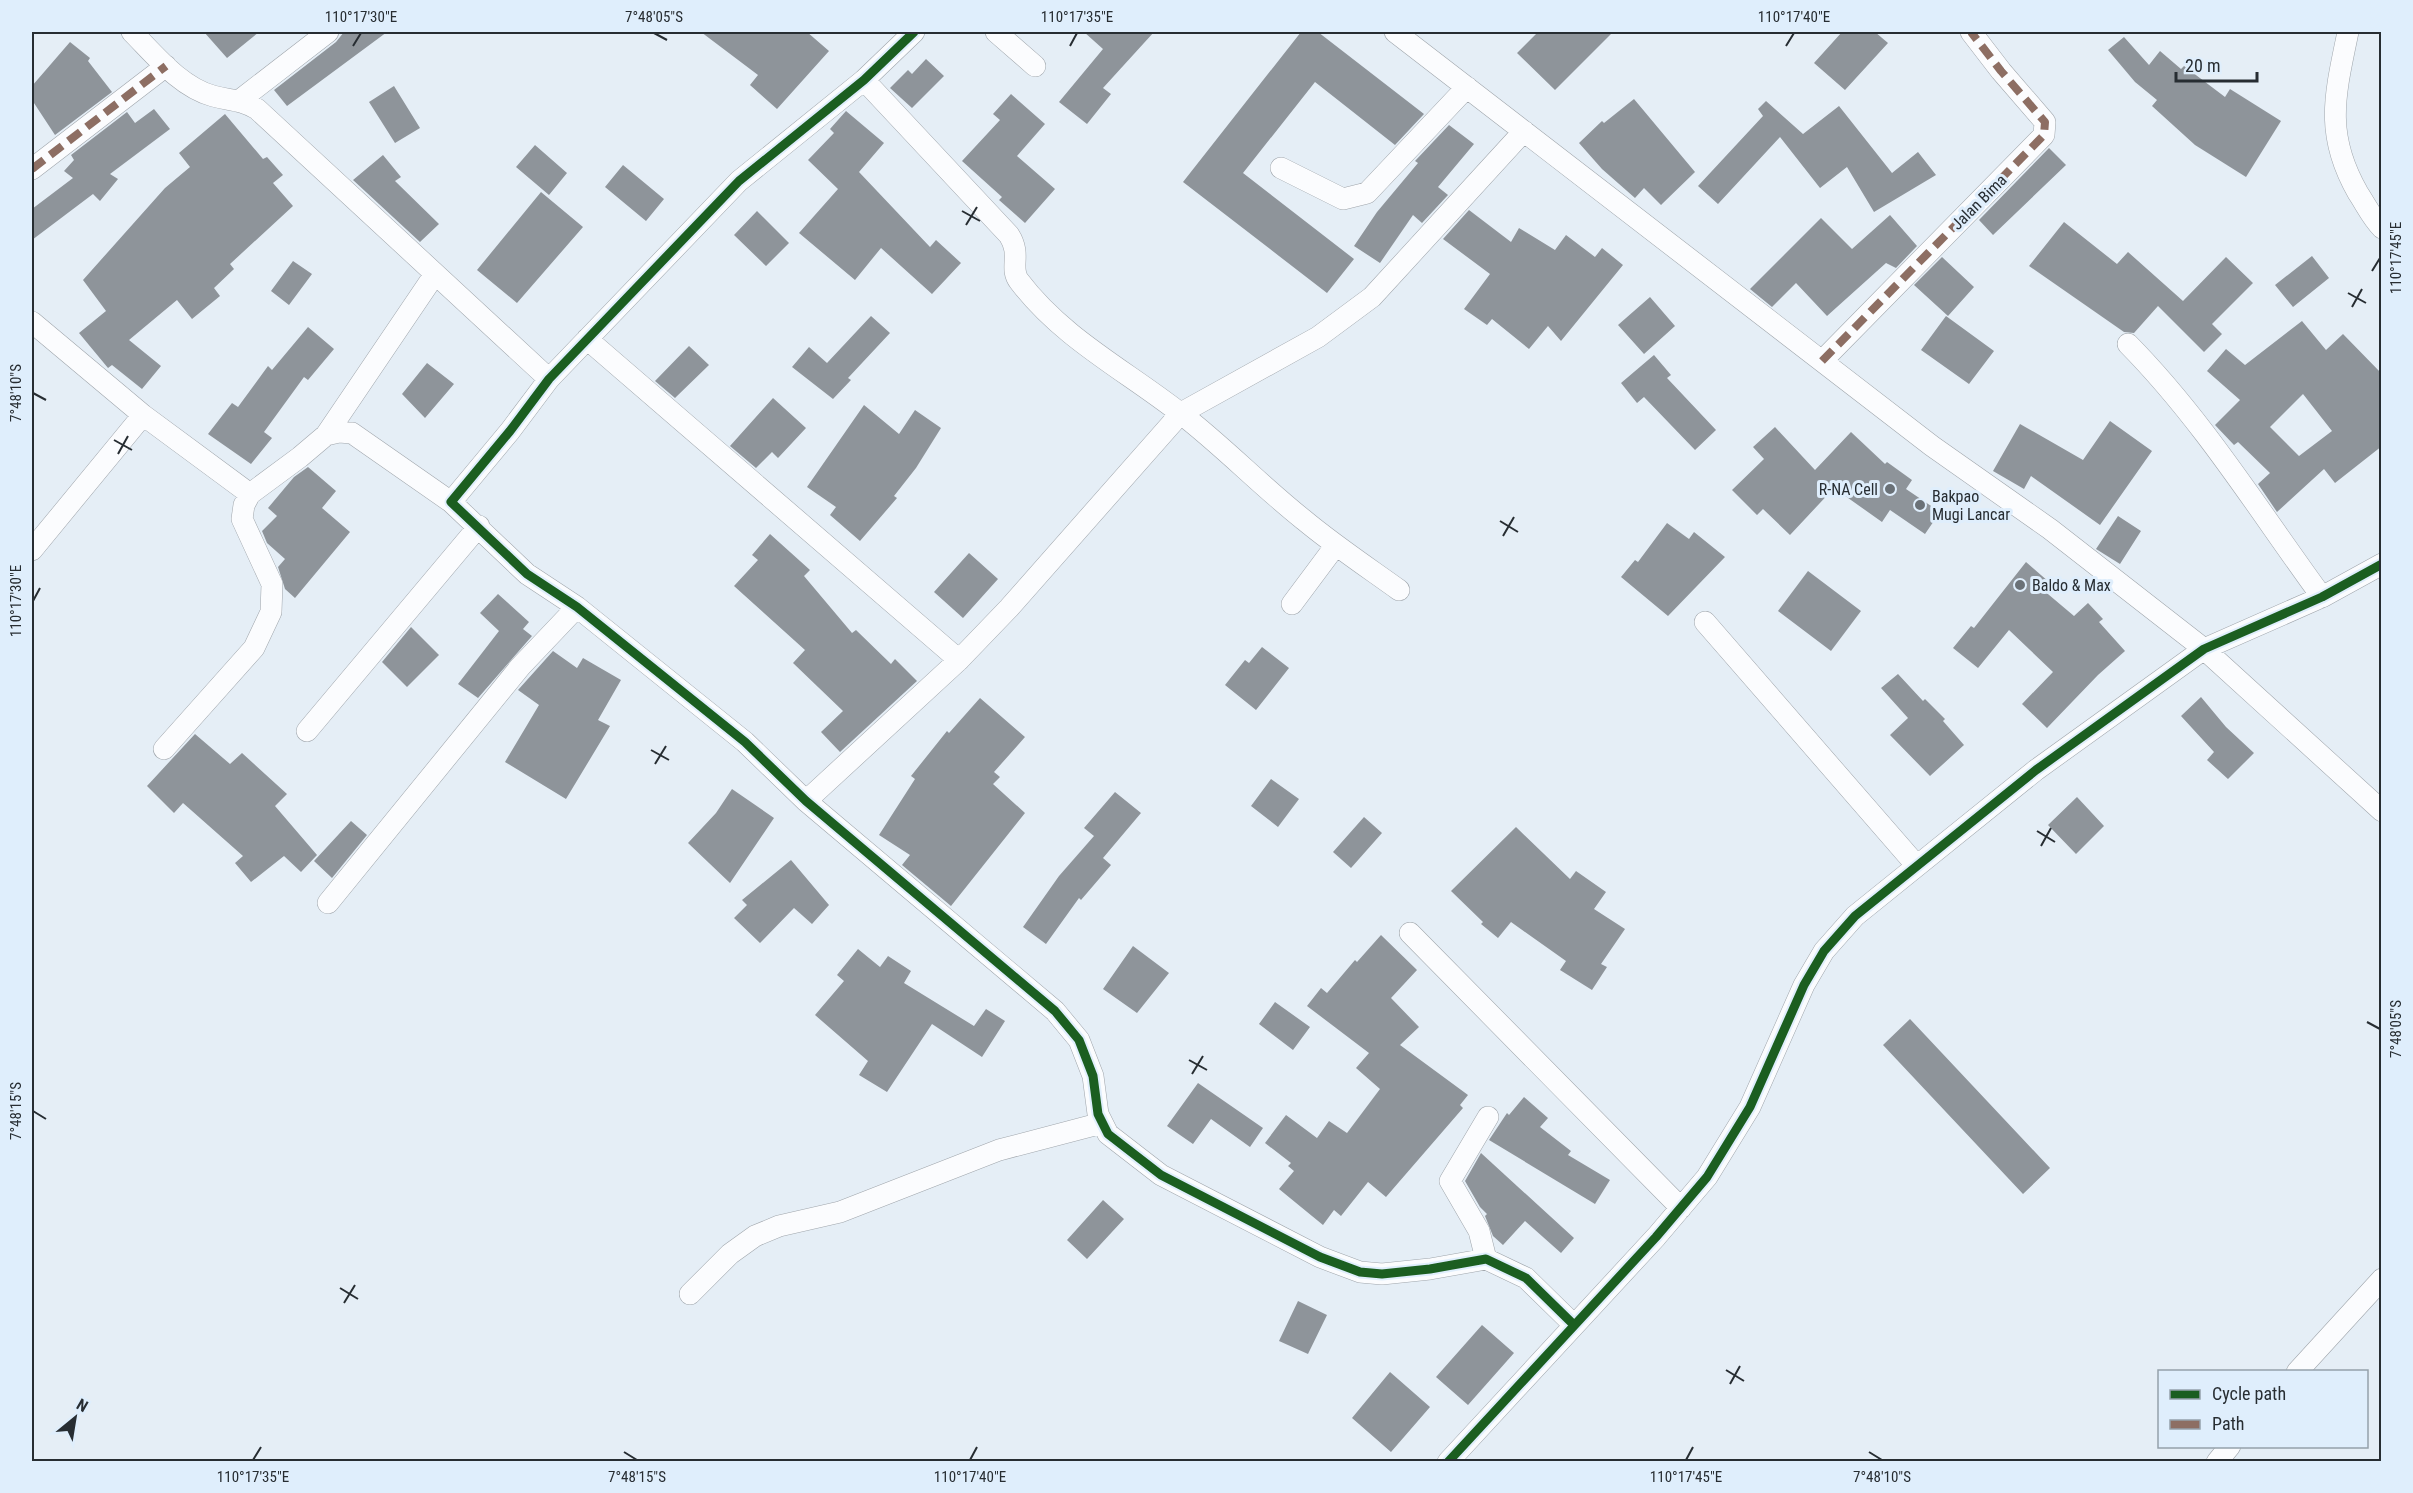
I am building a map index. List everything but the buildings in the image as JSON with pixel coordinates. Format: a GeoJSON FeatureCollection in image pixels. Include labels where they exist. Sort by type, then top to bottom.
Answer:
{"type":"FeatureCollection","features":[{"type":"Feature","properties":{"kind":"street"},"geometry":{"type":"LineString","coordinates":[[132,32],[166,66],[194,87],[212,96],[240,100],[257,109],[549,379]]}},
{"type":"Feature","properties":{"kind":"street"},"geometry":{"type":"LineString","coordinates":[[240,100],[328,32]]}},
{"type":"Feature","properties":{"kind":"street"},"geometry":{"type":"LineString","coordinates":[[451,502],[510,431],[549,379],[739,181],[864,80],[914,32]]}},
{"type":"Feature","properties":{"kind":"street"},"geometry":{"type":"LineString","coordinates":[[996,32],[1035,66]]}},
{"type":"Feature","properties":{"kind":"street"},"geometry":{"type":"LineString","coordinates":[[1395,32],[1932,446],[2050,529],[2204,649],[2382,811]]}},
{"type":"Feature","properties":{"kind":"street","name":"Jalan Bima"},"geometry":{"type":"LineString","coordinates":[[1821,361],[2044,135],[2045,122],[1971,32]]}},
{"type":"Feature","properties":{"kind":"street"},"geometry":{"type":"LineString","coordinates":[[2348,32],[2336,107],[2336,144],[2349,177],[2382,228]]}},
{"type":"Feature","properties":{"kind":"street"},"geometry":{"type":"LineString","coordinates":[[32,169],[166,66]]}},
{"type":"Feature","properties":{"kind":"street"},"geometry":{"type":"LineString","coordinates":[[864,80],[1009,235],[1018,254],[1015,272],[1017,279],[1035,300],[1082,344],[1181,413],[1304,520],[1399,590]]}},
{"type":"Feature","properties":{"kind":"street"},"geometry":{"type":"LineString","coordinates":[[1281,168],[1343,199],[1367,193],[1467,87]]}},
{"type":"Feature","properties":{"kind":"street"},"geometry":{"type":"LineString","coordinates":[[806,801],[959,660],[1009,608],[1181,413],[1318,337],[1372,297],[1524,131]]}},
{"type":"Feature","properties":{"kind":"street"},"geometry":{"type":"LineString","coordinates":[[164,748],[254,648],[271,612],[272,584],[242,519],[249,494],[326,435],[435,274]]}},
{"type":"Feature","properties":{"kind":"street"},"geometry":{"type":"LineString","coordinates":[[32,322],[143,415],[249,494]]}},
{"type":"Feature","properties":{"kind":"street"},"geometry":{"type":"LineString","coordinates":[[587,339],[959,660]]}},
{"type":"Feature","properties":{"kind":"street"},"geometry":{"type":"LineString","coordinates":[[2128,344],[2167,384],[2208,436],[2322,597]]}},
{"type":"Feature","properties":{"kind":"street"},"geometry":{"type":"LineString","coordinates":[[32,550],[143,415]]}},
{"type":"Feature","properties":{"kind":"street"},"geometry":{"type":"LineString","coordinates":[[326,435],[339,432],[352,433],[451,502],[479,526],[527,574],[577,607],[745,742],[806,801],[1055,1011],[1079,1040],[1093,1076],[1098,1114],[1108,1134],[1161,1175],[1320,1257],[1350,1268],[1382,1274],[1430,1269],[1486,1259],[1526,1278],[1573,1324]]}},
{"type":"Feature","properties":{"kind":"street"},"geometry":{"type":"LineString","coordinates":[[308,731],[479,526]]}},
{"type":"Feature","properties":{"kind":"street"},"geometry":{"type":"LineString","coordinates":[[1292,604],[1336,545]]}},
{"type":"Feature","properties":{"kind":"street"},"geometry":{"type":"LineString","coordinates":[[1448,1461],[1682,1208],[1707,1177],[1750,1107],[1804,985],[1824,951],[1855,916],[2036,770],[2204,649],[2322,597],[2382,564]]}},
{"type":"Feature","properties":{"kind":"street"},"geometry":{"type":"LineString","coordinates":[[328,903],[520,667],[577,607]]}},
{"type":"Feature","properties":{"kind":"street"},"geometry":{"type":"LineString","coordinates":[[1705,622],[1917,866]]}},
{"type":"Feature","properties":{"kind":"street"},"geometry":{"type":"LineString","coordinates":[[1410,933],[1682,1208]]}},
{"type":"Feature","properties":{"kind":"street"},"geometry":{"type":"LineString","coordinates":[[1486,1259],[1479,1231],[1450,1181],[1488,1117]]}},
{"type":"Feature","properties":{"kind":"street"},"geometry":{"type":"LineString","coordinates":[[690,1294],[730,1254],[755,1236],[779,1226],[840,1212],[999,1150],[1102,1122]]}},
{"type":"Feature","properties":{"kind":"street"},"geometry":{"type":"LineString","coordinates":[[2298,1370],[2382,1280]]}},
{"type":"Feature","properties":{"kind":"street"},"geometry":{"type":"LineString","coordinates":[[2217,1461],[2228,1448]]}},
{"type":"Feature","properties":{"kind":"marked path"},"geometry":{"type":"LineString","coordinates":[[1822,361],[2044,135],[2045,122],[1971,32]]}},
{"type":"Feature","properties":{"kind":"marked path"},"geometry":{"type":"LineString","coordinates":[[32,169],[166,66]]}},
{"type":"Feature","properties":{"kind":"cycle path"},"geometry":{"type":"LineString","coordinates":[[914,32],[864,80],[739,181],[549,379],[510,431],[451,502],[527,574],[577,607],[745,742],[806,801],[1055,1011],[1079,1040],[1093,1076],[1098,1114],[1108,1134],[1161,1175],[1320,1257],[1360,1272],[1382,1274],[1430,1269],[1486,1259],[1526,1278],[1573,1324]]}},
{"type":"Feature","properties":{"kind":"cycle path"},"geometry":{"type":"LineString","coordinates":[[1448,1462],[1656,1237],[1707,1177],[1750,1107],[1804,985],[1824,951],[1855,916],[2036,770],[2204,649],[2322,597],[2382,564]]}},
{"type":"Feature","properties":{"kind":"place","name":"R-NA Cell"},"geometry":{"type":"Point","coordinates":[1890,489]}},
{"type":"Feature","properties":{"kind":"place","name":"Bakpao Mugi Lancar"},"geometry":{"type":"Point","coordinates":[1920,505]}},
{"type":"Feature","properties":{"kind":"place","name":"Baldo & Max"},"geometry":{"type":"Point","coordinates":[2020,585]}}]}
